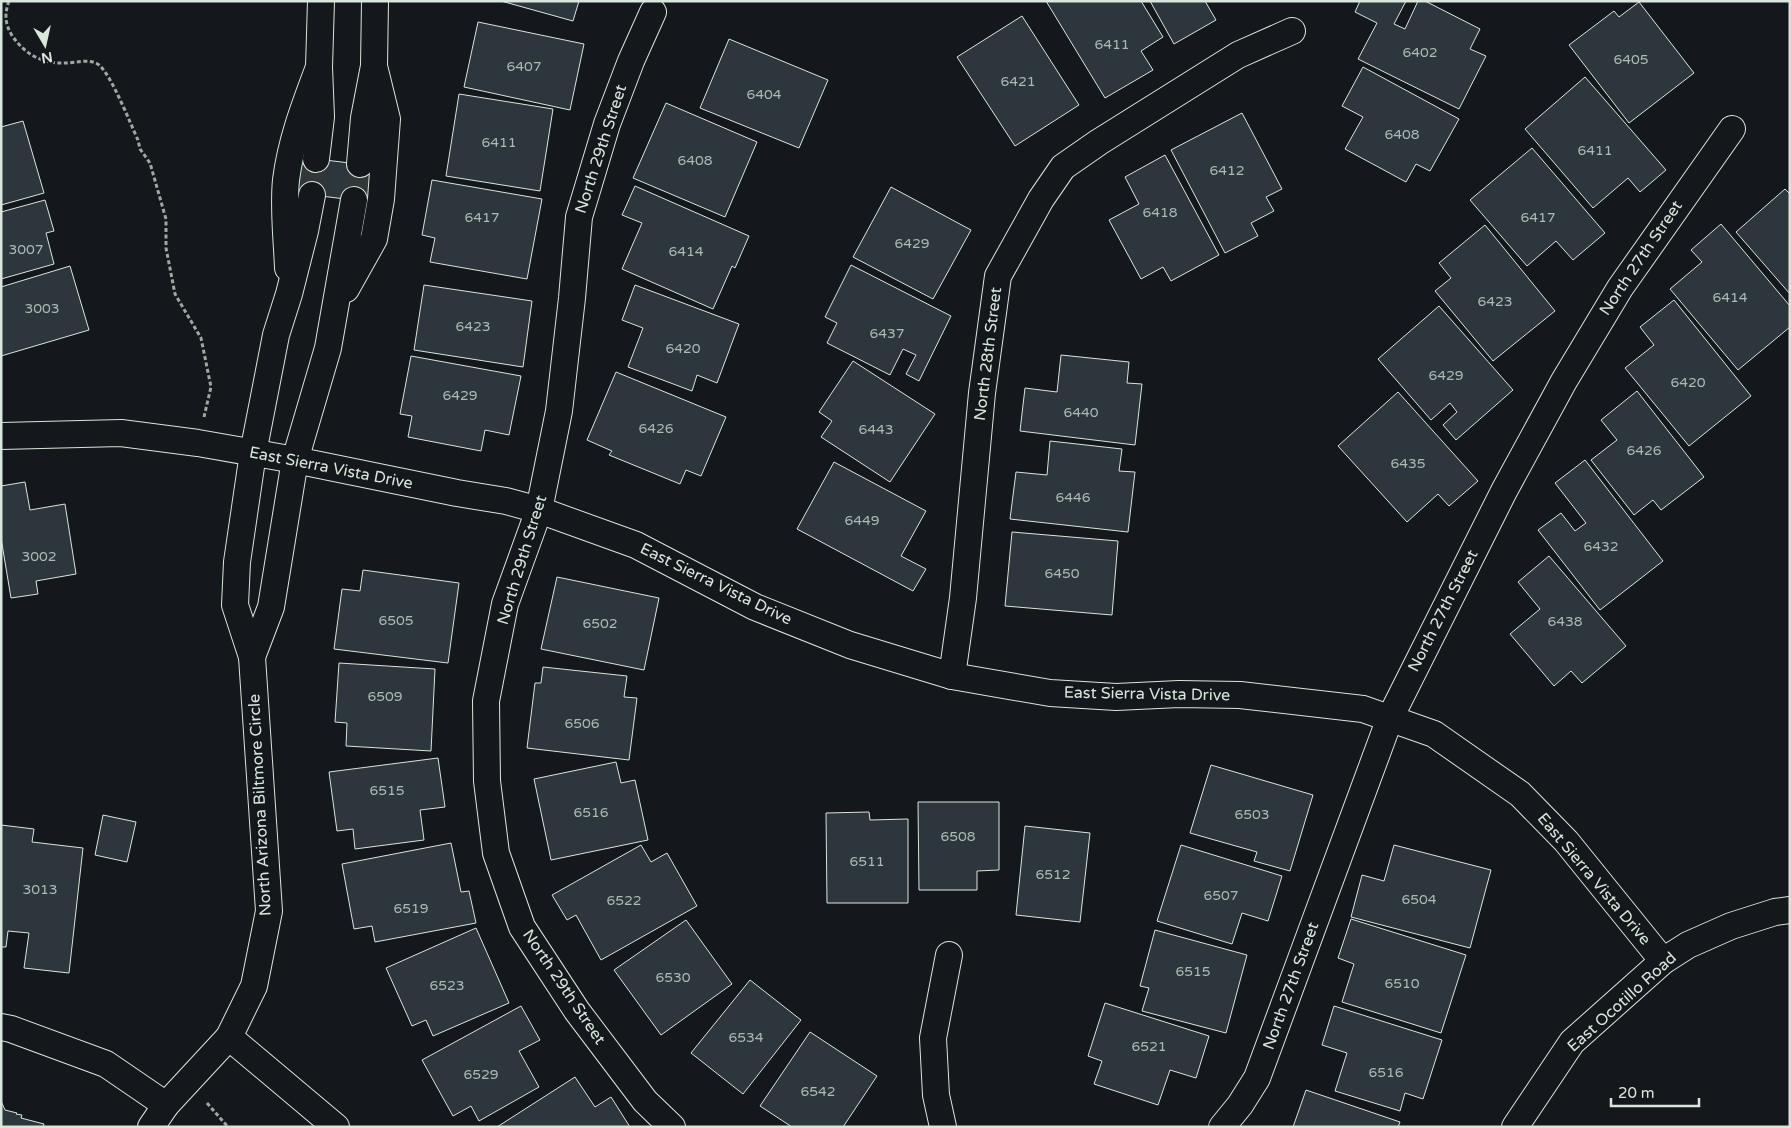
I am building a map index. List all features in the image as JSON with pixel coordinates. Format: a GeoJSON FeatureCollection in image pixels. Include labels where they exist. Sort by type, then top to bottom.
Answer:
{"type":"FeatureCollection","features":[{"type":"Feature","properties":{"kind":"street","name":"North Arizona Biltmore Circle"},"geometry":{"type":"LineString","coordinates":[[316,159],[321,117],[319,67],[321,1]]}},
{"type":"Feature","properties":{"kind":"street","name":"North Arizona Biltmore Circle"},"geometry":{"type":"LineString","coordinates":[[360,164],[364,118],[374,66],[375,1]]}},
{"type":"Feature","properties":{"kind":"street","name":"North 29th Street"},"geometry":{"type":"LineString","coordinates":[[654,12],[631,61],[607,124],[579,217],[559,411],[538,510],[505,604],[486,702],[487,781],[496,853],[522,927],[577,1012],[645,1101],[672,1127]]}},
{"type":"Feature","properties":{"kind":"street","name":"North 28th Street"},"geometry":{"type":"LineString","coordinates":[[952,676],[962,598],[982,393],[998,276],[1041,199],[1063,167],[1099,142],[1238,55],[1292,31]]}},
{"type":"Feature","properties":{"kind":"street","name":"North Arizona Biltmore Circle"},"geometry":{"type":"LineString","coordinates":[[337,305],[374,240],[381,199],[387,119],[374,66]]}},
{"type":"Feature","properties":{"kind":"street","name":"North Arizona Biltmore Circle"},"geometry":{"type":"LineString","coordinates":[[290,294],[286,228],[286,182],[290,156],[300,117],[319,67]]}},
{"type":"Feature","properties":{"kind":"street","name":"North 27th Street"},"geometry":{"type":"LineString","coordinates":[[1222,1127],[1240,1105],[1256,1078],[1390,718],[1504,491],[1564,381],[1620,288],[1732,129]]}},
{"type":"Feature","properties":{"kind":"street","name":"North Arizona Biltmore Circle"},"geometry":{"type":"LineString","coordinates":[[151,1127],[166,1105],[228,1037],[254,986],[269,911],[252,657],[236,605],[237,562],[253,453],[276,335],[290,294],[312,195]]}},
{"type":"Feature","properties":{"kind":"street","name":"North Arizona Biltmore Circle"},"geometry":{"type":"LineString","coordinates":[[252,657],[271,607],[295,460],[328,348],[354,200]]}},
{"type":"Feature","properties":{"kind":"street","name":"East Sierra Vista Drive"},"geometry":{"type":"LineString","coordinates":[[1,436],[120,434],[198,443],[506,501],[538,510],[636,545],[755,607],[850,645],[952,676],[1050,693],[1116,697],[1179,694],[1240,695],[1363,709],[1434,734],[1520,794],[1566,841],[1663,961]]}},
{"type":"Feature","properties":{"kind":"street","name":"East Ocotillo Road"},"geometry":{"type":"LineString","coordinates":[[1515,1127],[1572,1042],[1663,961],[1688,945],[1731,926],[1775,912],[1790,910]]}},
{"type":"Feature","properties":{"kind":"street"},"geometry":{"type":"LineString","coordinates":[[943,1127],[936,1095],[933,1038],[950,954]]}},
{"type":"Feature","properties":{"kind":"street"},"geometry":{"type":"LineString","coordinates":[[1,1027],[106,1064],[166,1105]]}},
{"type":"Feature","properties":{"kind":"street"},"geometry":{"type":"LineString","coordinates":[[228,1037],[336,1127]]}},
{"type":"Feature","properties":{"kind":"path"},"geometry":{"type":"LineString","coordinates":[[9,1],[5,20],[9,31],[21,49],[38,60],[64,64],[88,61],[98,65],[108,77],[138,140],[140,150],[150,163],[166,219],[166,248],[175,294],[201,338],[211,387],[198,443]]}},
{"type":"Feature","properties":{"kind":"building"},"geometry":{"type":"Polygon","coordinates":[[[501,1],[579,1],[573,21],[501,1]]]}},
{"type":"Feature","properties":{"kind":"building"},"geometry":{"type":"Polygon","coordinates":[[[1046,1],[1141,1],[1163,37],[1141,51],[1153,70],[1105,98],[1046,1]]]}},
{"type":"Feature","properties":{"kind":"building"},"geometry":{"type":"Polygon","coordinates":[[[1150,1],[1205,1],[1216,20],[1174,44],[1150,1]]]}},
{"type":"Feature","properties":{"kind":"building"},"geometry":{"type":"Polygon","coordinates":[[[1360,1],[1406,1],[1394,24],[1405,29],[1418,1],[1425,1],[1480,29],[1470,49],[1486,56],[1459,109],[1358,59],[1377,23],[1355,12],[1360,1]]]}},
{"type":"Feature","properties":{"kind":"building"},"geometry":{"type":"Polygon","coordinates":[[[1639,2],[1694,73],[1629,123],[1569,45],[1614,11],[1619,17],[1639,2]]]}},
{"type":"Feature","properties":{"kind":"building"},"geometry":{"type":"Polygon","coordinates":[[[1022,16],[1079,105],[1015,146],[957,57],[1022,16]]]}},
{"type":"Feature","properties":{"kind":"building"},"geometry":{"type":"Polygon","coordinates":[[[478,22],[584,44],[570,110],[464,87],[478,22]]]}},
{"type":"Feature","properties":{"kind":"building"},"geometry":{"type":"Polygon","coordinates":[[[729,39],[828,80],[799,148],[700,108],[729,39]]]}},
{"type":"Feature","properties":{"kind":"building"},"geometry":{"type":"Polygon","coordinates":[[[1363,67],[1459,119],[1430,171],[1416,164],[1406,182],[1345,149],[1363,117],[1342,106],[1363,67]]]}},
{"type":"Feature","properties":{"kind":"building"},"geometry":{"type":"Polygon","coordinates":[[[1585,77],[1666,170],[1640,192],[1628,178],[1593,208],[1525,129],[1585,77]]]}},
{"type":"Feature","properties":{"kind":"building"},"geometry":{"type":"Polygon","coordinates":[[[459,94],[553,109],[540,191],[446,176],[459,94]]]}},
{"type":"Feature","properties":{"kind":"building"},"geometry":{"type":"Polygon","coordinates":[[[666,103],[757,142],[725,217],[633,178],[666,103]]]}},
{"type":"Feature","properties":{"kind":"building"},"geometry":{"type":"Polygon","coordinates":[[[1242,113],[1282,189],[1266,197],[1274,211],[1251,223],[1258,236],[1225,253],[1171,150],[1242,113]]]}},
{"type":"Feature","properties":{"kind":"building"},"geometry":{"type":"Polygon","coordinates":[[[23,121],[44,193],[1,205],[1,127],[23,121]]]}},
{"type":"Feature","properties":{"kind":"building"},"geometry":{"type":"Polygon","coordinates":[[[1532,148],[1605,233],[1573,260],[1556,241],[1527,266],[1470,200],[1532,148]]]}},
{"type":"Feature","properties":{"kind":"building"},"geometry":{"type":"Polygon","coordinates":[[[1165,155],[1219,255],[1171,281],[1163,267],[1141,279],[1109,220],[1139,204],[1125,177],[1165,155]]]}},
{"type":"Feature","properties":{"kind":"building"},"geometry":{"type":"Polygon","coordinates":[[[300,157],[375,166],[370,202],[296,193],[300,157]]]}},
{"type":"Feature","properties":{"kind":"building"},"geometry":{"type":"Polygon","coordinates":[[[432,180],[542,199],[527,279],[430,262],[435,238],[422,235],[432,180]]]}},
{"type":"Feature","properties":{"kind":"building"},"geometry":{"type":"Polygon","coordinates":[[[635,186],[749,236],[735,268],[732,266],[713,309],[622,269],[642,223],[622,215],[635,186]]]}},
{"type":"Feature","properties":{"kind":"building"},"geometry":{"type":"Polygon","coordinates":[[[891,187],[971,230],[933,299],[853,257],[891,187]]]}},
{"type":"Feature","properties":{"kind":"building"},"geometry":{"type":"Polygon","coordinates":[[[1785,189],[1790,194],[1790,294],[1736,232],[1785,189]]]}},
{"type":"Feature","properties":{"kind":"building"},"geometry":{"type":"Polygon","coordinates":[[[45,200],[54,231],[46,233],[54,264],[1,279],[1,212],[45,200]]]}},
{"type":"Feature","properties":{"kind":"building"},"geometry":{"type":"Polygon","coordinates":[[[1721,224],[1790,306],[1790,327],[1738,370],[1670,289],[1702,262],[1691,250],[1721,224]]]}},
{"type":"Feature","properties":{"kind":"building"},"geometry":{"type":"Polygon","coordinates":[[[1485,225],[1555,311],[1493,361],[1435,291],[1451,278],[1439,263],[1485,225]]]}},
{"type":"Feature","properties":{"kind":"building"},"geometry":{"type":"Polygon","coordinates":[[[851,265],[951,316],[919,381],[906,374],[916,355],[903,349],[890,375],[827,343],[837,323],[825,317],[851,265]]]}},
{"type":"Feature","properties":{"kind":"building"},"geometry":{"type":"Polygon","coordinates":[[[70,266],[89,330],[1,356],[1,287],[70,266]]]}},
{"type":"Feature","properties":{"kind":"building"},"geometry":{"type":"Polygon","coordinates":[[[424,285],[532,301],[523,367],[414,350],[424,285]]]}},
{"type":"Feature","properties":{"kind":"building"},"geometry":{"type":"Polygon","coordinates":[[[635,285],[739,324],[717,383],[697,375],[692,391],[628,367],[643,328],[622,320],[635,285]]]}},
{"type":"Feature","properties":{"kind":"building"},"geometry":{"type":"Polygon","coordinates":[[[1674,300],[1751,396],[1689,446],[1625,368],[1654,345],[1640,327],[1674,300]]]}},
{"type":"Feature","properties":{"kind":"building"},"geometry":{"type":"Polygon","coordinates":[[[1439,306],[1513,390],[1456,440],[1443,425],[1457,412],[1450,403],[1431,420],[1378,359],[1439,306]]]}},
{"type":"Feature","properties":{"kind":"building"},"geometry":{"type":"Polygon","coordinates":[[[1061,355],[1129,362],[1127,383],[1142,384],[1135,445],[1020,431],[1025,388],[1057,392],[1061,355]]]}},
{"type":"Feature","properties":{"kind":"building"},"geometry":{"type":"Polygon","coordinates":[[[411,356],[521,376],[509,435],[485,430],[481,451],[408,437],[412,416],[400,414],[411,356]]]}},
{"type":"Feature","properties":{"kind":"building"},"geometry":{"type":"Polygon","coordinates":[[[853,361],[935,414],[890,482],[821,437],[832,421],[819,412],[853,361]]]}},
{"type":"Feature","properties":{"kind":"building"},"geometry":{"type":"Polygon","coordinates":[[[616,372],[726,417],[701,476],[686,470],[680,484],[609,455],[612,451],[587,440],[616,372]]]}},
{"type":"Feature","properties":{"kind":"building"},"geometry":{"type":"Polygon","coordinates":[[[1637,391],[1704,477],[1661,510],[1653,500],[1634,515],[1591,460],[1617,440],[1601,420],[1637,391]]]}},
{"type":"Feature","properties":{"kind":"building"},"geometry":{"type":"Polygon","coordinates":[[[1398,392],[1478,481],[1449,506],[1438,494],[1407,522],[1338,446],[1398,392]]]}},
{"type":"Feature","properties":{"kind":"building"},"geometry":{"type":"Polygon","coordinates":[[[1050,441],[1122,449],[1119,471],[1135,472],[1128,532],[1010,519],[1016,472],[1047,475],[1050,441]]]}},
{"type":"Feature","properties":{"kind":"building"},"geometry":{"type":"Polygon","coordinates":[[[1585,460],[1663,561],[1600,610],[1538,530],[1561,513],[1575,531],[1586,523],[1555,483],[1585,460]]]}},
{"type":"Feature","properties":{"kind":"building"},"geometry":{"type":"Polygon","coordinates":[[[834,462],[926,511],[901,556],[926,569],[913,591],[797,529],[834,462]]]}},
{"type":"Feature","properties":{"kind":"building"},"geometry":{"type":"Polygon","coordinates":[[[25,482],[30,510],[65,504],[76,574],[36,581],[38,594],[11,598],[1,538],[1,486],[25,482]]]}},
{"type":"Feature","properties":{"kind":"building"},"geometry":{"type":"Polygon","coordinates":[[[1012,532],[1118,541],[1112,615],[1005,606],[1012,532]]]}},
{"type":"Feature","properties":{"kind":"building"},"geometry":{"type":"Polygon","coordinates":[[[1549,556],[1626,646],[1582,683],[1571,671],[1554,686],[1510,634],[1540,609],[1518,582],[1549,556]]]}},
{"type":"Feature","properties":{"kind":"building"},"geometry":{"type":"Polygon","coordinates":[[[363,570],[459,583],[448,663],[334,649],[342,589],[360,591],[363,570]]]}},
{"type":"Feature","properties":{"kind":"building"},"geometry":{"type":"Polygon","coordinates":[[[557,577],[659,598],[644,670],[541,649],[557,577]]]}},
{"type":"Feature","properties":{"kind":"building"},"geometry":{"type":"Polygon","coordinates":[[[339,663],[435,669],[431,751],[346,746],[347,723],[335,722],[339,663]]]}},
{"type":"Feature","properties":{"kind":"building"},"geometry":{"type":"Polygon","coordinates":[[[543,667],[627,676],[624,697],[637,698],[629,760],[527,748],[535,683],[541,683],[543,667]]]}},
{"type":"Feature","properties":{"kind":"building"},"geometry":{"type":"Polygon","coordinates":[[[438,758],[445,807],[420,810],[424,840],[355,849],[353,829],[337,831],[329,772],[438,758]]]}},
{"type":"Feature","properties":{"kind":"building"},"geometry":{"type":"Polygon","coordinates":[[[616,762],[621,783],[635,780],[648,840],[551,860],[534,779],[616,762]]]}},
{"type":"Feature","properties":{"kind":"building"},"geometry":{"type":"Polygon","coordinates":[[[1211,765],[1313,795],[1290,871],[1254,861],[1257,852],[1190,833],[1211,765]]]}},
{"type":"Feature","properties":{"kind":"building"},"geometry":{"type":"Polygon","coordinates":[[[918,802],[999,802],[999,870],[977,871],[977,890],[919,890],[918,802]]]}},
{"type":"Feature","properties":{"kind":"building"},"geometry":{"type":"Polygon","coordinates":[[[869,812],[870,820],[908,819],[908,903],[827,903],[826,813],[869,812]]]}},
{"type":"Feature","properties":{"kind":"building"},"geometry":{"type":"Polygon","coordinates":[[[103,815],[136,822],[127,862],[95,855],[103,815]]]}},
{"type":"Feature","properties":{"kind":"building"},"geometry":{"type":"Polygon","coordinates":[[[1,825],[34,829],[32,842],[83,848],[69,973],[24,968],[29,933],[8,931],[6,947],[1,947],[1,825]]]}},
{"type":"Feature","properties":{"kind":"building"},"geometry":{"type":"Polygon","coordinates":[[[1025,826],[1090,833],[1080,922],[1016,915],[1025,826]]]}},
{"type":"Feature","properties":{"kind":"building"},"geometry":{"type":"Polygon","coordinates":[[[451,843],[461,892],[469,891],[476,923],[375,942],[372,926],[354,929],[342,864],[451,843]]]}},
{"type":"Feature","properties":{"kind":"building"},"geometry":{"type":"Polygon","coordinates":[[[641,845],[651,862],[667,853],[697,906],[601,960],[576,915],[567,920],[552,895],[641,845]]]}},
{"type":"Feature","properties":{"kind":"building"},"geometry":{"type":"Polygon","coordinates":[[[1181,845],[1282,876],[1268,921],[1242,913],[1232,944],[1157,921],[1181,845]]]}},
{"type":"Feature","properties":{"kind":"building"},"geometry":{"type":"Polygon","coordinates":[[[1394,845],[1491,870],[1470,948],[1351,917],[1362,875],[1384,881],[1394,845]]]}},
{"type":"Feature","properties":{"kind":"building"},"geometry":{"type":"Polygon","coordinates":[[[1351,919],[1466,955],[1441,1033],[1342,1002],[1354,964],[1338,958],[1351,919]]]}},
{"type":"Feature","properties":{"kind":"building"},"geometry":{"type":"Polygon","coordinates":[[[686,920],[732,984],[661,1035],[614,970],[686,920]]]}},
{"type":"Feature","properties":{"kind":"building"},"geometry":{"type":"Polygon","coordinates":[[[476,928],[509,1003],[433,1036],[426,1020],[412,1026],[386,968],[476,928]]]}},
{"type":"Feature","properties":{"kind":"building"},"geometry":{"type":"Polygon","coordinates":[[[1155,930],[1247,955],[1226,1033],[1142,1011],[1149,988],[1140,986],[1155,930]]]}},
{"type":"Feature","properties":{"kind":"building"},"geometry":{"type":"Polygon","coordinates":[[[750,980],[801,1020],[743,1094],[691,1053],[750,980]]]}},
{"type":"Feature","properties":{"kind":"building"},"geometry":{"type":"Polygon","coordinates":[[[1105,1003],[1209,1036],[1196,1078],[1170,1070],[1158,1105],[1094,1084],[1102,1061],[1088,1056],[1105,1003]]]}},
{"type":"Feature","properties":{"kind":"building"},"geometry":{"type":"Polygon","coordinates":[[[521,1006],[540,1040],[519,1051],[539,1087],[479,1121],[471,1106],[453,1116],[422,1060],[521,1006]]]}},
{"type":"Feature","properties":{"kind":"building"},"geometry":{"type":"Polygon","coordinates":[[[1334,1006],[1442,1040],[1423,1099],[1405,1093],[1400,1111],[1335,1091],[1347,1053],[1322,1045],[1334,1006]]]}},
{"type":"Feature","properties":{"kind":"building"},"geometry":{"type":"Polygon","coordinates":[[[810,1032],[877,1076],[843,1127],[792,1127],[760,1106],[810,1032]]]}},
{"type":"Feature","properties":{"kind":"building"},"geometry":{"type":"Polygon","coordinates":[[[575,1077],[595,1107],[611,1097],[630,1127],[497,1127],[575,1077]]]}},
{"type":"Feature","properties":{"kind":"building"},"geometry":{"type":"Polygon","coordinates":[[[1306,1090],[1400,1122],[1398,1127],[1293,1127],[1306,1090]]]}},
{"type":"Feature","properties":{"kind":"building"},"geometry":{"type":"Polygon","coordinates":[[[1,1101],[5,1110],[22,1115],[21,1118],[44,1124],[43,1127],[1,1127],[1,1101]]]}},
{"type":"Feature","properties":{"kind":"tunnel"},"geometry":{"type":"LineString","coordinates":[[312,195],[316,159]]}},
{"type":"Feature","properties":{"kind":"tunnel"},"geometry":{"type":"LineString","coordinates":[[354,200],[360,164]]}}]}
